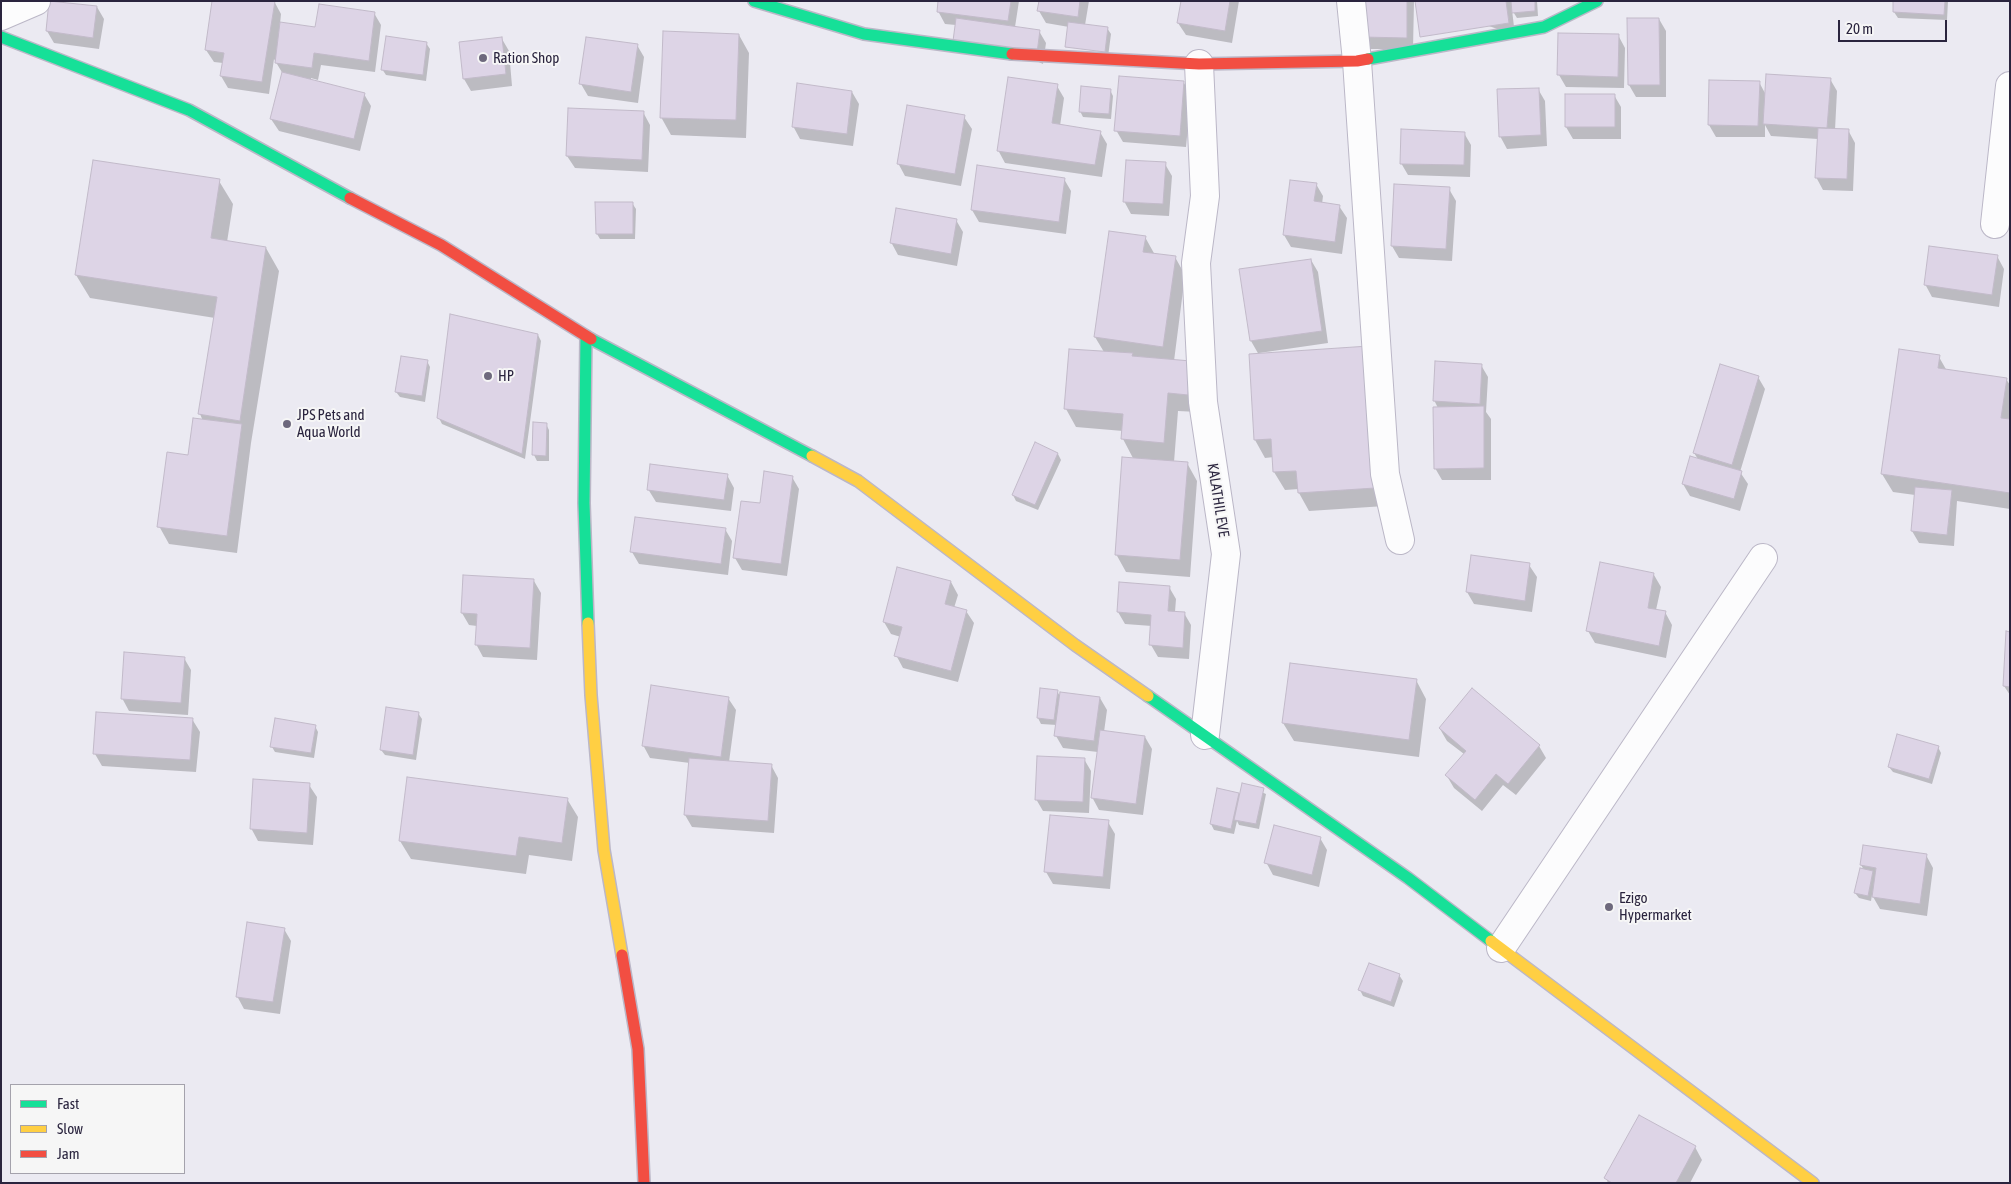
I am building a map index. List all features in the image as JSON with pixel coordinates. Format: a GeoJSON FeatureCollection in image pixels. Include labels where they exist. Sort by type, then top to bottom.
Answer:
{"type":"FeatureCollection","features":[{"type":"Feature","properties":{"kind":"main road"},"geometry":{"type":"LineString","coordinates":[[754,1],[864,34],[1012,54],[1199,64],[1357,61],[1544,27],[1597,1]]}},
{"type":"Feature","properties":{"kind":"main road"},"geometry":{"type":"LineString","coordinates":[[1,37],[189,110],[324,185],[441,245],[586,336],[858,481],[1075,645],[1408,878],[1813,1183]]}},
{"type":"Feature","properties":{"kind":"main road"},"geometry":{"type":"LineString","coordinates":[[586,336],[584,503],[591,695],[604,850],[638,1049],[644,1183]]}},
{"type":"Feature","properties":{"kind":"street"},"geometry":{"type":"LineString","coordinates":[[1,16],[36,1]]}},
{"type":"Feature","properties":{"kind":"street"},"geometry":{"type":"LineString","coordinates":[[1351,1],[1357,61],[1386,474],[1400,540]]}},
{"type":"Feature","properties":{"kind":"street","name":"KALATHIL EVE"},"geometry":{"type":"LineString","coordinates":[[1199,64],[1205,196],[1196,263],[1203,402],[1226,554],[1205,735]]}},
{"type":"Feature","properties":{"kind":"street"},"geometry":{"type":"LineString","coordinates":[[1995,224],[2010,86]]}},
{"type":"Feature","properties":{"kind":"street"},"geometry":{"type":"LineString","coordinates":[[1501,948],[1763,558]]}},
{"type":"Feature","properties":{"kind":"building"},"geometry":{"type":"Polygon","coordinates":[[[49,1],[97,6],[93,38],[46,31],[49,1]]]}},
{"type":"Feature","properties":{"kind":"building"},"geometry":{"type":"Polygon","coordinates":[[[212,1],[275,1],[262,82],[220,76],[224,53],[205,50],[212,1]]]}},
{"type":"Feature","properties":{"kind":"building"},"geometry":{"type":"Polygon","coordinates":[[[938,1],[1011,1],[1008,21],[937,12],[938,1]]]}},
{"type":"Feature","properties":{"kind":"building"},"geometry":{"type":"Polygon","coordinates":[[[1039,1],[1080,1],[1078,17],[1037,11],[1039,1]]]}},
{"type":"Feature","properties":{"kind":"building"},"geometry":{"type":"Polygon","coordinates":[[[1181,1],[1230,1],[1225,31],[1177,23],[1181,1]]]}},
{"type":"Feature","properties":{"kind":"building"},"geometry":{"type":"Polygon","coordinates":[[[1362,1],[1407,1],[1407,38],[1362,37],[1362,1]]]}},
{"type":"Feature","properties":{"kind":"building"},"geometry":{"type":"Polygon","coordinates":[[[1415,1],[1506,1],[1509,23],[1420,37],[1415,1]]]}},
{"type":"Feature","properties":{"kind":"building"},"geometry":{"type":"Polygon","coordinates":[[[1511,1],[1535,1],[1535,11],[1512,13],[1511,1]]]}},
{"type":"Feature","properties":{"kind":"building"},"geometry":{"type":"Polygon","coordinates":[[[1893,1],[1945,1],[1944,15],[1893,12],[1893,1]]]}},
{"type":"Feature","properties":{"kind":"building"},"geometry":{"type":"Polygon","coordinates":[[[319,4],[375,12],[369,61],[314,53],[312,68],[275,63],[280,22],[315,27],[319,4]]]}},
{"type":"Feature","properties":{"kind":"building"},"geometry":{"type":"Polygon","coordinates":[[[956,18],[1040,30],[1037,53],[953,41],[956,18]]]}},
{"type":"Feature","properties":{"kind":"building"},"geometry":{"type":"Polygon","coordinates":[[[1627,18],[1659,18],[1660,85],[1628,85],[1627,18]]]}},
{"type":"Feature","properties":{"kind":"building"},"geometry":{"type":"Polygon","coordinates":[[[1068,22],[1108,27],[1105,52],[1065,47],[1068,22]]]}},
{"type":"Feature","properties":{"kind":"building"},"geometry":{"type":"Polygon","coordinates":[[[663,31],[739,34],[736,120],[660,118],[663,31]]]}},
{"type":"Feature","properties":{"kind":"building"},"geometry":{"type":"Polygon","coordinates":[[[1558,33],[1619,34],[1618,77],[1557,75],[1558,33]]]}},
{"type":"Feature","properties":{"kind":"building"},"geometry":{"type":"Polygon","coordinates":[[[386,36],[427,42],[423,75],[381,70],[386,36]]]}},
{"type":"Feature","properties":{"kind":"building","name":"Ration Shop"},"geometry":{"type":"Polygon","coordinates":[[[502,37],[506,74],[463,79],[459,42],[502,37]]]}},
{"type":"Feature","properties":{"kind":"building"},"geometry":{"type":"Polygon","coordinates":[[[586,37],[638,44],[631,92],[579,84],[586,37]]]}},
{"type":"Feature","properties":{"kind":"building"},"geometry":{"type":"Polygon","coordinates":[[[282,72],[365,93],[354,139],[270,119],[282,72]]]}},
{"type":"Feature","properties":{"kind":"building"},"geometry":{"type":"Polygon","coordinates":[[[1766,74],[1831,78],[1827,128],[1763,124],[1766,74]]]}},
{"type":"Feature","properties":{"kind":"building"},"geometry":{"type":"Polygon","coordinates":[[[1119,76],[1184,81],[1180,136],[1114,131],[1119,76]]]}},
{"type":"Feature","properties":{"kind":"building"},"geometry":{"type":"Polygon","coordinates":[[[1008,77],[1058,84],[1052,123],[1101,131],[1095,165],[997,151],[1008,77]]]}},
{"type":"Feature","properties":{"kind":"building"},"geometry":{"type":"Polygon","coordinates":[[[1709,80],[1760,81],[1758,126],[1708,125],[1709,80]]]}},
{"type":"Feature","properties":{"kind":"building"},"geometry":{"type":"Polygon","coordinates":[[[797,83],[852,91],[847,134],[792,127],[797,83]]]}},
{"type":"Feature","properties":{"kind":"building"},"geometry":{"type":"Polygon","coordinates":[[[1081,86],[1111,89],[1109,114],[1079,112],[1081,86]]]}},
{"type":"Feature","properties":{"kind":"building"},"geometry":{"type":"Polygon","coordinates":[[[1539,88],[1541,135],[1499,137],[1497,89],[1539,88]]]}},
{"type":"Feature","properties":{"kind":"building"},"geometry":{"type":"Polygon","coordinates":[[[1565,94],[1615,94],[1615,127],[1565,127],[1565,94]]]}},
{"type":"Feature","properties":{"kind":"building"},"geometry":{"type":"Polygon","coordinates":[[[907,105],[965,115],[955,174],[897,164],[907,105]]]}},
{"type":"Feature","properties":{"kind":"building"},"geometry":{"type":"Polygon","coordinates":[[[568,108],[644,111],[642,160],[566,156],[568,108]]]}},
{"type":"Feature","properties":{"kind":"building"},"geometry":{"type":"Polygon","coordinates":[[[1818,128],[1849,129],[1847,179],[1815,178],[1818,128]]]}},
{"type":"Feature","properties":{"kind":"building"},"geometry":{"type":"Polygon","coordinates":[[[1401,129],[1465,132],[1464,165],[1400,164],[1401,129]]]}},
{"type":"Feature","properties":{"kind":"building"},"geometry":{"type":"Polygon","coordinates":[[[93,160],[220,179],[211,238],[266,247],[240,421],[198,414],[217,297],[75,275],[93,160]]]}},
{"type":"Feature","properties":{"kind":"building"},"geometry":{"type":"Polygon","coordinates":[[[1126,160],[1166,162],[1163,204],[1123,202],[1126,160]]]}},
{"type":"Feature","properties":{"kind":"building"},"geometry":{"type":"Polygon","coordinates":[[[977,165],[1065,178],[1059,222],[971,210],[977,165]]]}},
{"type":"Feature","properties":{"kind":"building"},"geometry":{"type":"Polygon","coordinates":[[[1290,180],[1317,183],[1314,201],[1340,205],[1335,242],[1283,235],[1290,180]]]}},
{"type":"Feature","properties":{"kind":"building"},"geometry":{"type":"Polygon","coordinates":[[[1394,184],[1450,187],[1446,249],[1391,246],[1394,184]]]}},
{"type":"Feature","properties":{"kind":"building"},"geometry":{"type":"Polygon","coordinates":[[[595,202],[633,202],[633,234],[596,234],[595,202]]]}},
{"type":"Feature","properties":{"kind":"building"},"geometry":{"type":"Polygon","coordinates":[[[896,208],[957,219],[951,254],[890,243],[896,208]]]}},
{"type":"Feature","properties":{"kind":"building"},"geometry":{"type":"Polygon","coordinates":[[[1109,231],[1146,236],[1143,252],[1176,256],[1163,347],[1094,337],[1109,231]]]}},
{"type":"Feature","properties":{"kind":"building"},"geometry":{"type":"Polygon","coordinates":[[[1929,246],[1998,255],[1992,295],[1924,285],[1929,246]]]}},
{"type":"Feature","properties":{"kind":"building"},"geometry":{"type":"Polygon","coordinates":[[[1311,259],[1322,331],[1250,341],[1239,269],[1311,259]]]}},
{"type":"Feature","properties":{"kind":"building","name":"HP"},"geometry":{"type":"Polygon","coordinates":[[[450,314],[538,334],[522,454],[437,418],[450,314]]]}},
{"type":"Feature","properties":{"kind":"building"},"geometry":{"type":"Polygon","coordinates":[[[1369,346],[1375,488],[1298,493],[1296,471],[1273,472],[1271,439],[1254,440],[1249,354],[1369,346]]]}},
{"type":"Feature","properties":{"kind":"building"},"geometry":{"type":"Polygon","coordinates":[[[1069,349],[1133,353],[1132,356],[1191,361],[1188,395],[1168,393],[1164,443],[1121,439],[1123,414],[1064,409],[1069,349]]]}},
{"type":"Feature","properties":{"kind":"building"},"geometry":{"type":"Polygon","coordinates":[[[1899,349],[1940,355],[1938,368],[2007,378],[2001,418],[2010,419],[2010,493],[1881,474],[1899,349]]]}},
{"type":"Feature","properties":{"kind":"building"},"geometry":{"type":"Polygon","coordinates":[[[401,356],[428,360],[422,396],[395,392],[401,356]]]}},
{"type":"Feature","properties":{"kind":"building"},"geometry":{"type":"Polygon","coordinates":[[[1435,361],[1482,364],[1480,404],[1433,401],[1435,361]]]}},
{"type":"Feature","properties":{"kind":"building"},"geometry":{"type":"Polygon","coordinates":[[[1720,364],[1759,376],[1732,465],[1693,453],[1720,364]]]}},
{"type":"Feature","properties":{"kind":"building"},"geometry":{"type":"Polygon","coordinates":[[[1484,406],[1484,468],[1434,469],[1433,407],[1484,406]]]}},
{"type":"Feature","properties":{"kind":"building"},"geometry":{"type":"Polygon","coordinates":[[[193,418],[242,424],[227,536],[157,527],[167,452],[188,455],[193,418]]]}},
{"type":"Feature","properties":{"kind":"building"},"geometry":{"type":"Polygon","coordinates":[[[533,422],[547,423],[546,456],[532,455],[533,422]]]}},
{"type":"Feature","properties":{"kind":"building"},"geometry":{"type":"Polygon","coordinates":[[[1035,442],[1058,453],[1035,505],[1012,495],[1035,442]]]}},
{"type":"Feature","properties":{"kind":"building"},"geometry":{"type":"Polygon","coordinates":[[[1690,456],[1742,471],[1734,499],[1682,484],[1690,456]]]}},
{"type":"Feature","properties":{"kind":"building"},"geometry":{"type":"Polygon","coordinates":[[[1122,457],[1188,462],[1180,560],[1115,555],[1122,457]]]}},
{"type":"Feature","properties":{"kind":"building"},"geometry":{"type":"Polygon","coordinates":[[[650,464],[728,474],[724,500],[647,490],[650,464]]]}},
{"type":"Feature","properties":{"kind":"building"},"geometry":{"type":"Polygon","coordinates":[[[764,471],[793,476],[781,564],[733,558],[741,501],[760,503],[764,471]]]}},
{"type":"Feature","properties":{"kind":"building"},"geometry":{"type":"Polygon","coordinates":[[[1915,487],[1952,490],[1947,535],[1911,531],[1915,487]]]}},
{"type":"Feature","properties":{"kind":"building"},"geometry":{"type":"Polygon","coordinates":[[[635,517],[726,528],[721,564],[630,552],[635,517]]]}},
{"type":"Feature","properties":{"kind":"building"},"geometry":{"type":"Polygon","coordinates":[[[1471,555],[1530,563],[1525,601],[1466,592],[1471,555]]]}},
{"type":"Feature","properties":{"kind":"building"},"geometry":{"type":"Polygon","coordinates":[[[1600,562],[1654,573],[1648,608],[1666,611],[1659,646],[1586,631],[1600,562]]]}},
{"type":"Feature","properties":{"kind":"building"},"geometry":{"type":"Polygon","coordinates":[[[897,567],[951,581],[945,604],[967,610],[951,671],[894,656],[902,627],[883,622],[897,567]]]}},
{"type":"Feature","properties":{"kind":"building"},"geometry":{"type":"Polygon","coordinates":[[[463,575],[534,579],[530,648],[475,645],[477,614],[461,613],[463,575]]]}},
{"type":"Feature","properties":{"kind":"building"},"geometry":{"type":"Polygon","coordinates":[[[1119,582],[1170,586],[1168,611],[1185,612],[1183,648],[1149,645],[1151,615],[1117,612],[1119,582]]]}},
{"type":"Feature","properties":{"kind":"building"},"geometry":{"type":"Polygon","coordinates":[[[2006,631],[2010,632],[2010,687],[2003,686],[2006,631]]]}},
{"type":"Feature","properties":{"kind":"building"},"geometry":{"type":"Polygon","coordinates":[[[124,652],[185,657],[181,703],[121,699],[124,652]]]}},
{"type":"Feature","properties":{"kind":"building"},"geometry":{"type":"Polygon","coordinates":[[[1290,663],[1417,679],[1409,740],[1282,723],[1290,663]]]}},
{"type":"Feature","properties":{"kind":"building"},"geometry":{"type":"Polygon","coordinates":[[[651,685],[729,697],[721,757],[642,746],[651,685]]]}},
{"type":"Feature","properties":{"kind":"building"},"geometry":{"type":"Polygon","coordinates":[[[1040,688],[1058,690],[1054,720],[1037,718],[1040,688]]]}},
{"type":"Feature","properties":{"kind":"building"},"geometry":{"type":"Polygon","coordinates":[[[1472,688],[1540,745],[1508,784],[1496,774],[1475,800],[1445,775],[1466,751],[1439,728],[1472,688]]]}},
{"type":"Feature","properties":{"kind":"building"},"geometry":{"type":"Polygon","coordinates":[[[1060,692],[1100,697],[1094,741],[1054,736],[1060,692]]]}},
{"type":"Feature","properties":{"kind":"building"},"geometry":{"type":"Polygon","coordinates":[[[386,707],[419,712],[413,755],[380,750],[386,707]]]}},
{"type":"Feature","properties":{"kind":"building"},"geometry":{"type":"Polygon","coordinates":[[[96,712],[193,718],[190,760],[93,754],[96,712]]]}},
{"type":"Feature","properties":{"kind":"building"},"geometry":{"type":"Polygon","coordinates":[[[275,718],[316,725],[311,753],[270,747],[275,718]]]}},
{"type":"Feature","properties":{"kind":"building"},"geometry":{"type":"Polygon","coordinates":[[[1100,730],[1145,736],[1136,804],[1091,798],[1100,730]]]}},
{"type":"Feature","properties":{"kind":"building"},"geometry":{"type":"Polygon","coordinates":[[[1897,734],[1939,746],[1929,779],[1888,767],[1897,734]]]}},
{"type":"Feature","properties":{"kind":"building"},"geometry":{"type":"Polygon","coordinates":[[[1037,756],[1085,758],[1083,802],[1035,800],[1037,756]]]}},
{"type":"Feature","properties":{"kind":"building"},"geometry":{"type":"Polygon","coordinates":[[[689,758],[772,764],[768,821],[684,815],[689,758]]]}},
{"type":"Feature","properties":{"kind":"building"},"geometry":{"type":"Polygon","coordinates":[[[407,777],[568,798],[562,843],[519,837],[516,856],[399,841],[407,777]]]}},
{"type":"Feature","properties":{"kind":"building"},"geometry":{"type":"Polygon","coordinates":[[[253,779],[310,783],[307,833],[250,829],[253,779]]]}},
{"type":"Feature","properties":{"kind":"building"},"geometry":{"type":"Polygon","coordinates":[[[1242,783],[1264,788],[1256,824],[1234,820],[1242,783]]]}},
{"type":"Feature","properties":{"kind":"building"},"geometry":{"type":"Polygon","coordinates":[[[1217,788],[1239,793],[1231,829],[1210,824],[1217,788]]]}},
{"type":"Feature","properties":{"kind":"building"},"geometry":{"type":"Polygon","coordinates":[[[1050,815],[1109,820],[1103,877],[1044,872],[1050,815]]]}},
{"type":"Feature","properties":{"kind":"building"},"geometry":{"type":"Polygon","coordinates":[[[1274,825],[1321,837],[1312,875],[1264,863],[1274,825]]]}},
{"type":"Feature","properties":{"kind":"building"},"geometry":{"type":"Polygon","coordinates":[[[1863,845],[1927,854],[1920,904],[1872,897],[1876,868],[1860,865],[1863,845]]]}},
{"type":"Feature","properties":{"kind":"building"},"geometry":{"type":"Polygon","coordinates":[[[1860,868],[1873,871],[1868,896],[1854,893],[1860,868]]]}},
{"type":"Feature","properties":{"kind":"building"},"geometry":{"type":"Polygon","coordinates":[[[247,922],[285,928],[273,1002],[236,997],[247,922]]]}},
{"type":"Feature","properties":{"kind":"building"},"geometry":{"type":"Polygon","coordinates":[[[1369,963],[1400,974],[1391,1002],[1358,990],[1369,963]]]}},
{"type":"Feature","properties":{"kind":"building"},"geometry":{"type":"Polygon","coordinates":[[[1639,1115],[1696,1146],[1676,1183],[1612,1183],[1604,1178],[1639,1115]]]}},
{"type":"Feature","properties":{"kind":"traffic: fast"},"geometry":{"type":"LineString","coordinates":[[754,1],[864,34],[1012,54]]}},
{"type":"Feature","properties":{"kind":"traffic: fast"},"geometry":{"type":"LineString","coordinates":[[1368,59],[1544,27],[1597,1]]}},
{"type":"Feature","properties":{"kind":"traffic: fast"},"geometry":{"type":"LineString","coordinates":[[1,37],[189,110],[350,198]]}},
{"type":"Feature","properties":{"kind":"traffic: fast"},"geometry":{"type":"LineString","coordinates":[[586,336],[584,503],[588,623]]}},
{"type":"Feature","properties":{"kind":"traffic: fast"},"geometry":{"type":"LineString","coordinates":[[591,339],[812,456]]}},
{"type":"Feature","properties":{"kind":"traffic: fast"},"geometry":{"type":"LineString","coordinates":[[1148,696],[1408,878],[1491,941]]}},
{"type":"Feature","properties":{"kind":"traffic: slow"},"geometry":{"type":"LineString","coordinates":[[812,456],[858,481],[1075,645],[1148,696]]}},
{"type":"Feature","properties":{"kind":"traffic: slow"},"geometry":{"type":"LineString","coordinates":[[588,623],[591,695],[604,850],[622,955]]}},
{"type":"Feature","properties":{"kind":"traffic: slow"},"geometry":{"type":"LineString","coordinates":[[1491,941],[1813,1183]]}},
{"type":"Feature","properties":{"kind":"traffic: jam"},"geometry":{"type":"LineString","coordinates":[[1012,54],[1199,64],[1357,61],[1368,59]]}},
{"type":"Feature","properties":{"kind":"traffic: jam"},"geometry":{"type":"LineString","coordinates":[[350,198],[441,245],[591,339]]}},
{"type":"Feature","properties":{"kind":"traffic: jam"},"geometry":{"type":"LineString","coordinates":[[622,955],[638,1049],[644,1183]]}},
{"type":"Feature","properties":{"kind":"place","name":"Ration Shop"},"geometry":{"type":"Point","coordinates":[483,58]}},
{"type":"Feature","properties":{"kind":"place","name":"HP"},"geometry":{"type":"Point","coordinates":[488,376]}},
{"type":"Feature","properties":{"kind":"place","name":"JPS Pets and Aqua World"},"geometry":{"type":"Point","coordinates":[287,424]}},
{"type":"Feature","properties":{"kind":"place","name":"Ezigo Hypermarket"},"geometry":{"type":"Point","coordinates":[1609,907]}}]}
